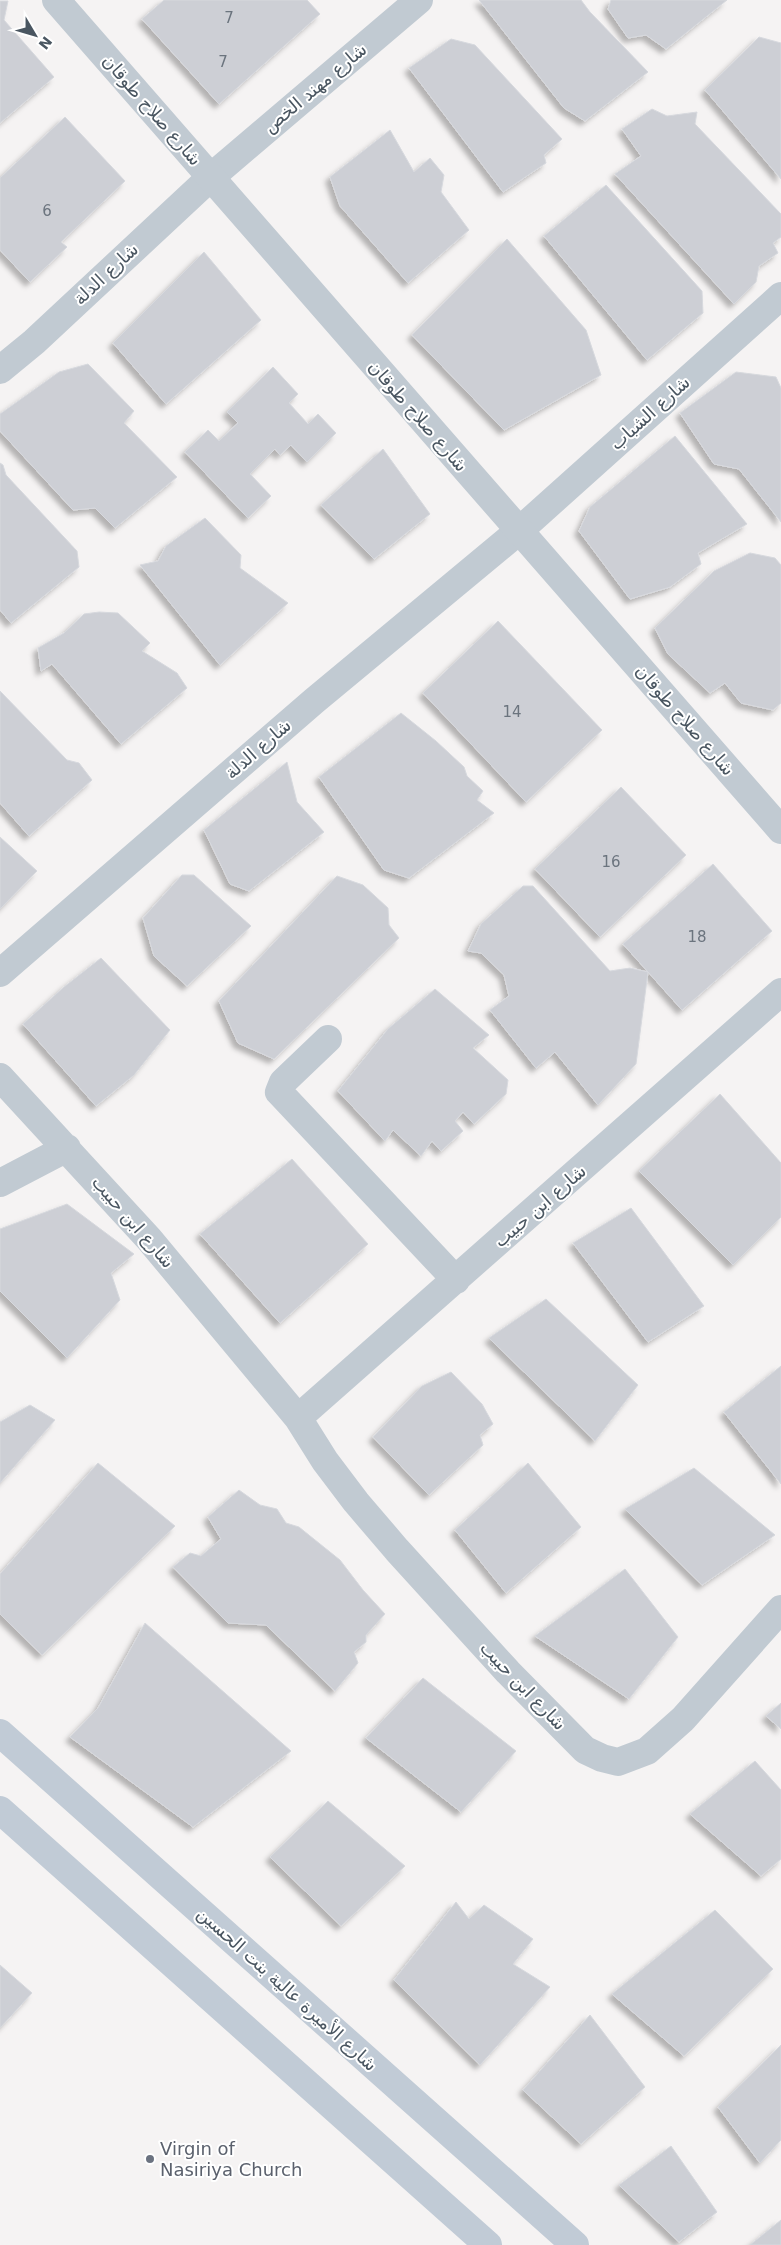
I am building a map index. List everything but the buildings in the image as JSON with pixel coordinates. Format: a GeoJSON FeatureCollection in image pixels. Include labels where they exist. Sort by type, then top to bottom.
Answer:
{"type":"FeatureCollection","features":[{"type":"Feature","properties":{"kind":"main road","name":"شارع الأميرة عالية بنت الحسين"},"geometry":{"type":"LineString","coordinates":[[0,1733],[575,2245]]}},
{"type":"Feature","properties":{"kind":"main road"},"geometry":{"type":"LineString","coordinates":[[0,1810],[488,2245]]}},
{"type":"Feature","properties":{"kind":"street","name":"شارع صلاح طوقان"},"geometry":{"type":"LineString","coordinates":[[56,0],[781,830]]}},
{"type":"Feature","properties":{"kind":"street","name":"شارع مهند الخص"},"geometry":{"type":"LineString","coordinates":[[211,177],[419,0]]}},
{"type":"Feature","properties":{"kind":"street","name":"شارع الدلة"},"geometry":{"type":"LineString","coordinates":[[0,370],[41,335],[211,177]]}},
{"type":"Feature","properties":{"kind":"street","name":"شارع الشباب"},"geometry":{"type":"LineString","coordinates":[[520,530],[781,296]]}},
{"type":"Feature","properties":{"kind":"street","name":"شارع الدلة"},"geometry":{"type":"LineString","coordinates":[[0,973],[314,701],[520,530]]}},
{"type":"Feature","properties":{"kind":"street","name":"شارع ابن حبيب"},"geometry":{"type":"LineString","coordinates":[[298,1418],[781,992]]}},
{"type":"Feature","properties":{"kind":"street"},"geometry":{"type":"LineString","coordinates":[[328,1039],[283,1082],[279,1092],[456,1280]]}},
{"type":"Feature","properties":{"kind":"street","name":"شارع ابن حبيب"},"geometry":{"type":"LineString","coordinates":[[0,1077],[67,1148],[149,1240],[298,1418],[335,1475],[397,1550],[560,1726],[585,1750],[602,1758],[618,1762],[634,1758],[647,1751],[666,1736],[781,1609]]}},
{"type":"Feature","properties":{"kind":"street"},"geometry":{"type":"LineString","coordinates":[[0,1183],[67,1148]]}},
{"type":"Feature","properties":{"kind":"place","name":"Virgin of Nasiriya Church"},"geometry":{"type":"Point","coordinates":[150,2159]}}]}
